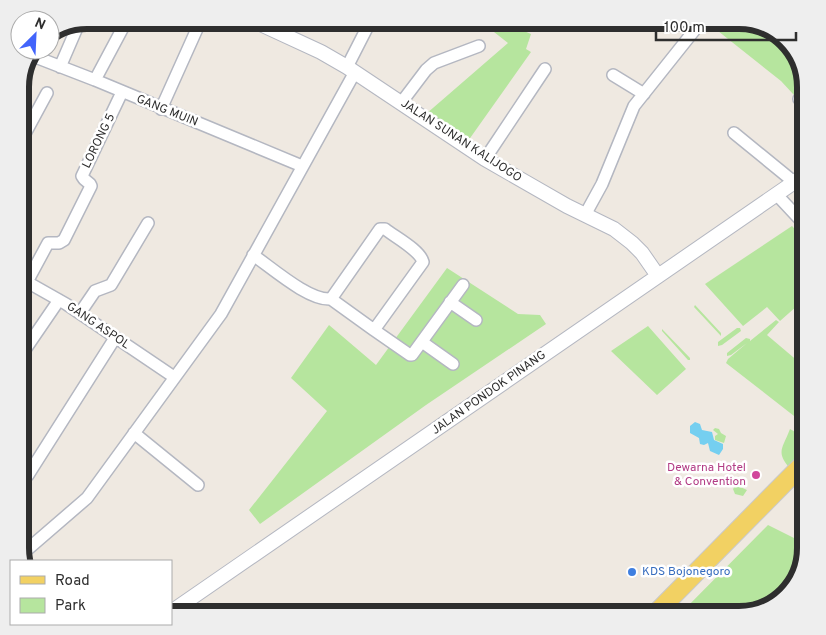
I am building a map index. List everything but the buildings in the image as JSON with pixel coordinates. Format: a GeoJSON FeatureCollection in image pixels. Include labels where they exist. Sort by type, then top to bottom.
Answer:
{"type":"FeatureCollection","features":[{"type":"Feature","properties":{"kind":"main road"},"geometry":{"type":"LineString","coordinates":[[663,606],[797,470]]}},
{"type":"Feature","properties":{"kind":"main road"},"geometry":{"type":"LineString","coordinates":[[676,606],[797,484]]}},
{"type":"Feature","properties":{"kind":"street"},"geometry":{"type":"LineString","coordinates":[[95,80],[122,29]]}},
{"type":"Feature","properties":{"kind":"street"},"geometry":{"type":"LineString","coordinates":[[162,108],[197,29]]}},
{"type":"Feature","properties":{"kind":"street","name":"JALAN SUNAN KALIJOGO"},"geometry":{"type":"LineString","coordinates":[[271,29],[321,52],[485,159],[544,194],[614,229],[628,239],[642,253],[658,276]]}},
{"type":"Feature","properties":{"kind":"street"},"geometry":{"type":"LineString","coordinates":[[29,548],[87,498],[221,314],[302,166],[351,70],[367,29]]}},
{"type":"Feature","properties":{"kind":"street"},"geometry":{"type":"LineString","coordinates":[[585,215],[602,184],[634,106],[695,29]]}},
{"type":"Feature","properties":{"kind":"street"},"geometry":{"type":"LineString","coordinates":[[60,67],[76,30]]}},
{"type":"Feature","properties":{"kind":"street"},"geometry":{"type":"LineString","coordinates":[[401,103],[426,70],[434,63],[479,46]]}},
{"type":"Feature","properties":{"kind":"street","name":"GANG MUIN"},"geometry":{"type":"LineString","coordinates":[[43,60],[302,166]]}},
{"type":"Feature","properties":{"kind":"street"},"geometry":{"type":"LineString","coordinates":[[485,159],[546,69]]}},
{"type":"Feature","properties":{"kind":"street"},"geometry":{"type":"LineString","coordinates":[[613,75],[644,94]]}},
{"type":"Feature","properties":{"kind":"street","name":"LORONG 5"},"geometry":{"type":"LineString","coordinates":[[29,272],[48,243],[59,243],[64,240],[91,186],[82,176],[122,92]]}},
{"type":"Feature","properties":{"kind":"street"},"geometry":{"type":"LineString","coordinates":[[29,126],[47,93]]}},
{"type":"Feature","properties":{"kind":"street"},"geometry":{"type":"LineString","coordinates":[[734,133],[797,176]]}},
{"type":"Feature","properties":{"kind":"street","name":"JALAN PONDOK PINANG"},"geometry":{"type":"LineString","coordinates":[[180,606],[797,180]]}},
{"type":"Feature","properties":{"kind":"street"},"geometry":{"type":"LineString","coordinates":[[777,195],[797,216]]}},
{"type":"Feature","properties":{"kind":"street"},"geometry":{"type":"LineString","coordinates":[[80,313],[95,291],[110,285],[148,222]]}},
{"type":"Feature","properties":{"kind":"street"},"geometry":{"type":"LineString","coordinates":[[331,299],[380,229],[385,229],[418,253],[422,262],[374,330]]}},
{"type":"Feature","properties":{"kind":"street"},"geometry":{"type":"LineString","coordinates":[[253,255],[310,295],[331,299],[410,355],[414,354],[463,284]]}},
{"type":"Feature","properties":{"kind":"street","name":"GANG ASPOL"},"geometry":{"type":"LineString","coordinates":[[29,283],[80,313],[174,377]]}},
{"type":"Feature","properties":{"kind":"street"},"geometry":{"type":"LineString","coordinates":[[29,344],[59,300]]}},
{"type":"Feature","properties":{"kind":"street"},"geometry":{"type":"LineString","coordinates":[[450,302],[476,320]]}},
{"type":"Feature","properties":{"kind":"street"},"geometry":{"type":"LineString","coordinates":[[29,474],[115,338]]}},
{"type":"Feature","properties":{"kind":"street"},"geometry":{"type":"LineString","coordinates":[[422,342],[453,364]]}},
{"type":"Feature","properties":{"kind":"street"},"geometry":{"type":"LineString","coordinates":[[134,433],[198,485]]}},
{"type":"Feature","properties":{"kind":"green space"},"geometry":{"type":"Polygon","coordinates":[[[495,29],[520,29],[531,34],[526,49],[531,52],[468,141],[426,114],[508,43],[494,32],[495,29]]]}},
{"type":"Feature","properties":{"kind":"green space"},"geometry":{"type":"Polygon","coordinates":[[[716,29],[747,29],[765,35],[775,41],[788,54],[794,68],[797,98],[781,81],[716,29]]]}},
{"type":"Feature","properties":{"kind":"green space"},"geometry":{"type":"Polygon","coordinates":[[[792,226],[797,231],[797,306],[780,321],[767,307],[743,326],[705,284],[792,226]]]}},
{"type":"Feature","properties":{"kind":"green space"},"geometry":{"type":"Polygon","coordinates":[[[447,268],[518,314],[540,315],[546,324],[426,405],[260,524],[249,510],[327,411],[291,378],[329,325],[376,365],[447,268]]]}},
{"type":"Feature","properties":{"kind":"green space"},"geometry":{"type":"Polygon","coordinates":[[[695,305],[721,333],[721,336],[694,307],[695,305]]]}},
{"type":"Feature","properties":{"kind":"green space"},"geometry":{"type":"Polygon","coordinates":[[[776,320],[779,322],[767,335],[797,360],[797,418],[726,363],[728,359],[747,343],[731,355],[727,356],[727,353],[746,338],[750,339],[750,341],[776,320]]]}},
{"type":"Feature","properties":{"kind":"green space"},"geometry":{"type":"Polygon","coordinates":[[[648,326],[686,369],[657,395],[611,351],[648,326]]]}},
{"type":"Feature","properties":{"kind":"green space"},"geometry":{"type":"Polygon","coordinates":[[[29,327],[33,330],[29,336],[29,327]]]}},
{"type":"Feature","properties":{"kind":"green space"},"geometry":{"type":"Polygon","coordinates":[[[737,328],[740,328],[741,331],[718,346],[718,342],[737,328]]]}},
{"type":"Feature","properties":{"kind":"green space"},"geometry":{"type":"Polygon","coordinates":[[[662,329],[690,358],[690,360],[688,360],[662,329]]]}},
{"type":"Feature","properties":{"kind":"green space"},"geometry":{"type":"Polygon","coordinates":[[[715,428],[719,429],[726,436],[724,443],[715,440],[715,436],[718,434],[713,430],[715,428]]]}},
{"type":"Feature","properties":{"kind":"green space"},"geometry":{"type":"Polygon","coordinates":[[[790,429],[797,433],[797,466],[792,471],[782,455],[790,429]]]}},
{"type":"Feature","properties":{"kind":"green space"},"geometry":{"type":"Polygon","coordinates":[[[736,485],[747,490],[743,496],[735,494],[733,489],[736,485]]]}},
{"type":"Feature","properties":{"kind":"green space"},"geometry":{"type":"Polygon","coordinates":[[[768,525],[797,540],[794,567],[785,584],[775,594],[765,600],[747,606],[688,606],[768,525]]]}},
{"type":"Feature","properties":{"kind":"water"},"geometry":{"type":"Polygon","coordinates":[[[695,422],[700,424],[702,430],[712,432],[714,440],[723,444],[723,449],[719,455],[710,451],[708,443],[700,444],[699,438],[690,433],[690,426],[695,422]]]}},
{"type":"Feature","properties":{"kind":"place","name":"Dewarna Hotel & Convention"},"geometry":{"type":"Point","coordinates":[756,475]}},
{"type":"Feature","properties":{"kind":"place","name":"KDS Bojonegoro"},"geometry":{"type":"Point","coordinates":[632,572]}}]}
